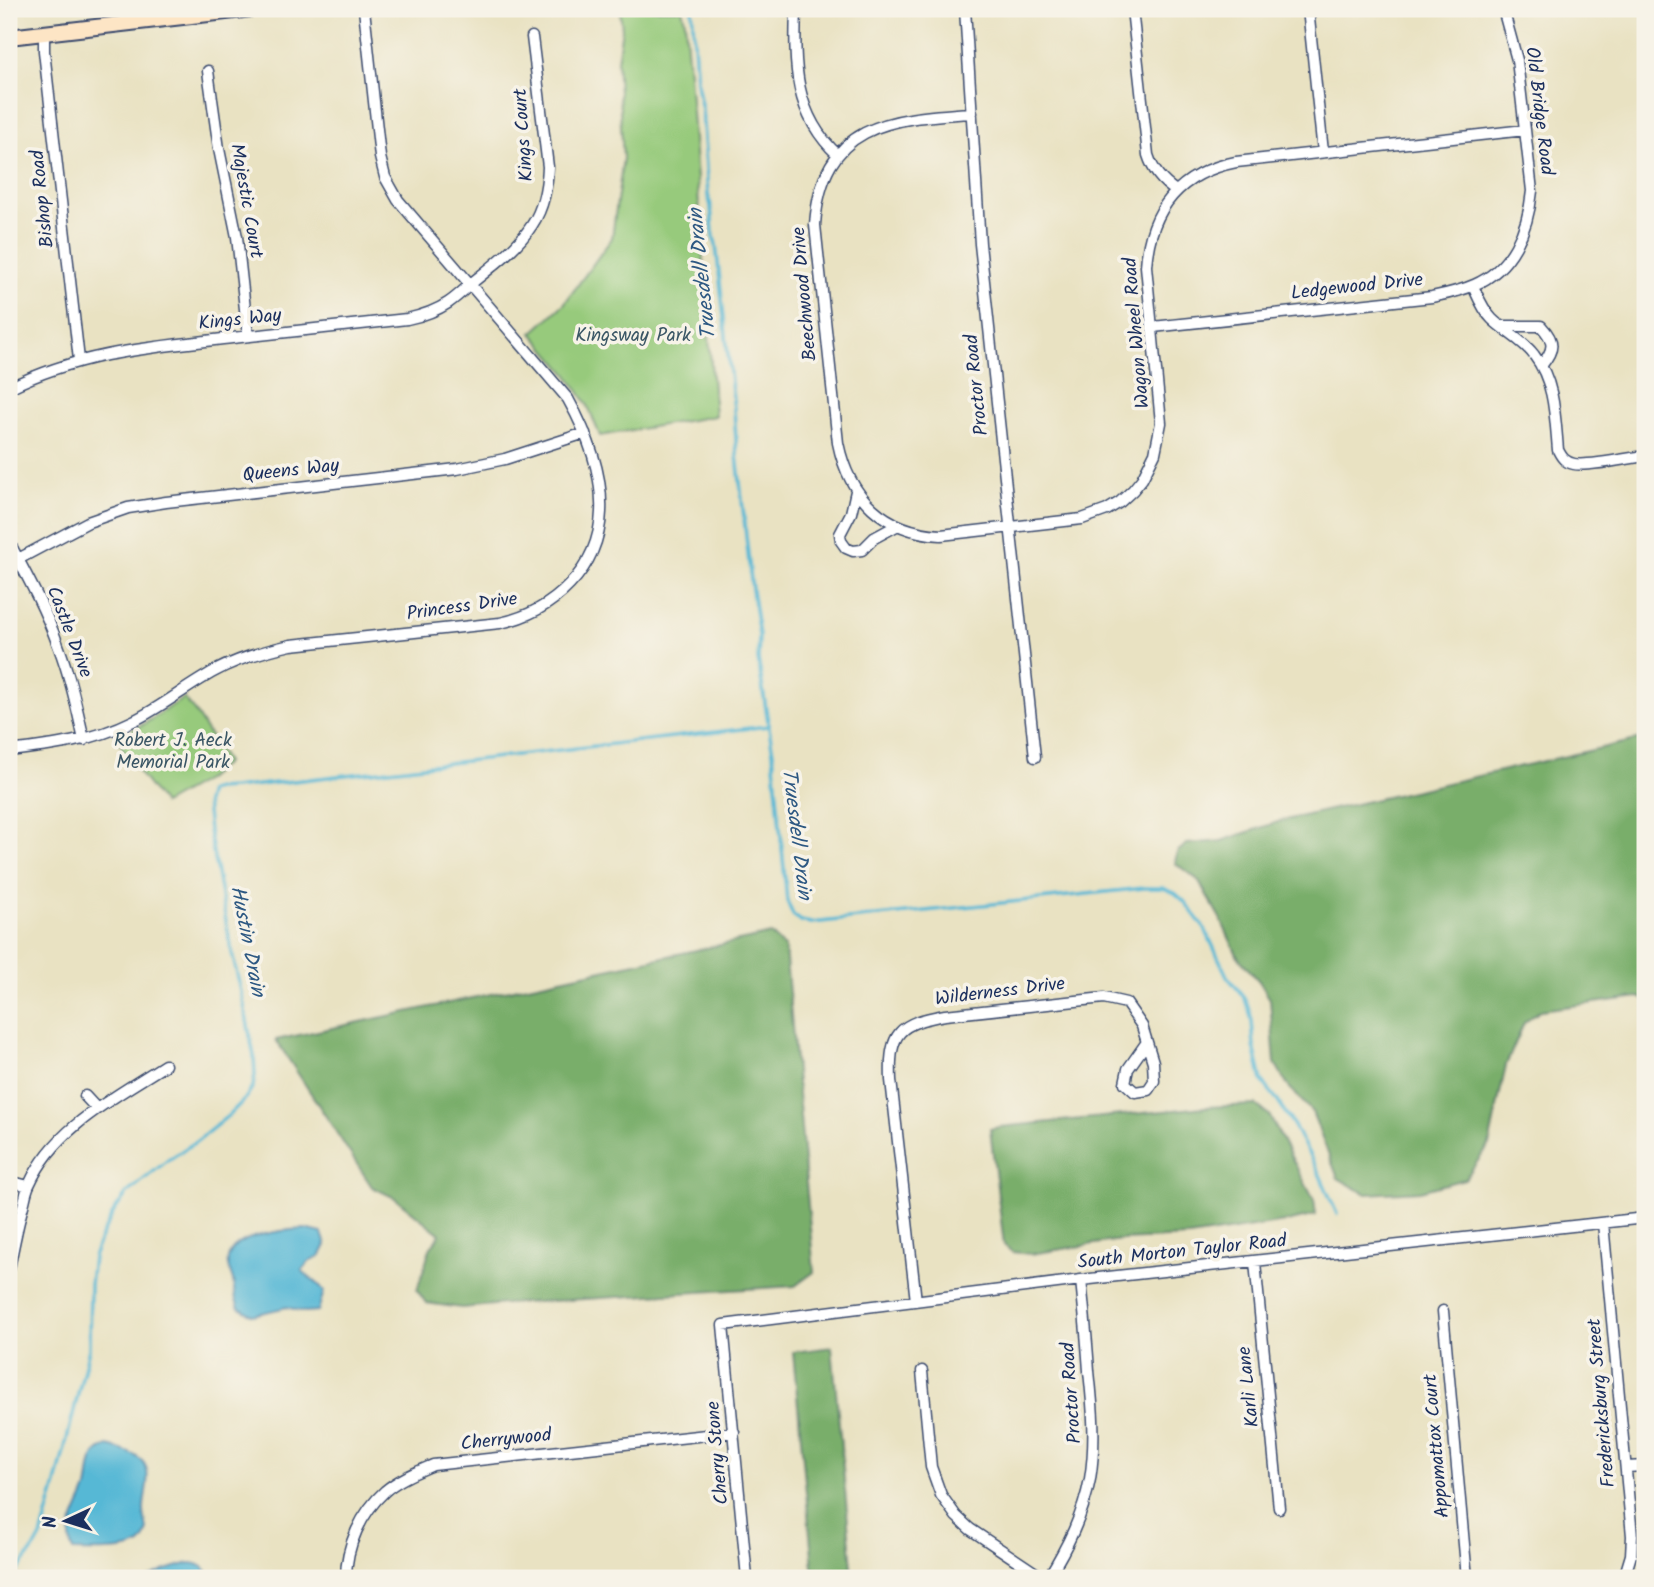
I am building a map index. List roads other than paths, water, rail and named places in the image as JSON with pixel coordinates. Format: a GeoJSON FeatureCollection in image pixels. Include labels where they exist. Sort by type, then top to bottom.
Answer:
{"type":"FeatureCollection","features":[{"type":"Feature","properties":{"kind":"street"},"geometry":{"type":"LineString","coordinates":[[9,37],[253,9]]}},
{"type":"Feature","properties":{"kind":"street","name":"Princess Drive"},"geometry":{"type":"LineString","coordinates":[[9,751],[58,746],[106,733],[165,703],[215,671],[261,652],[291,645],[500,623],[523,617],[545,606],[564,591],[580,573],[592,552],[601,512],[599,486],[585,433],[568,399],[398,200],[385,177],[380,157],[364,9]]}},
{"type":"Feature","properties":{"kind":"street"},"geometry":{"type":"LineString","coordinates":[[796,9],[797,75],[802,100],[818,134],[838,155]]}},
{"type":"Feature","properties":{"kind":"street","name":"Proctor Road"},"geometry":{"type":"LineString","coordinates":[[965,9],[980,244],[1035,757]]}},
{"type":"Feature","properties":{"kind":"street"},"geometry":{"type":"LineString","coordinates":[[1132,9],[1147,155],[1158,177],[1176,191]]}},
{"type":"Feature","properties":{"kind":"street"},"geometry":{"type":"LineString","coordinates":[[1308,9],[1323,152]]}},
{"type":"Feature","properties":{"kind":"street","name":"Old Bridge Road"},"geometry":{"type":"LineString","coordinates":[[1503,9],[1517,60],[1532,191],[1528,218]]}},
{"type":"Feature","properties":{"kind":"street","name":"Bishop Road"},"geometry":{"type":"LineString","coordinates":[[44,33],[79,360]]}},
{"type":"Feature","properties":{"kind":"street","name":"Kings Court"},"geometry":{"type":"LineString","coordinates":[[470,284],[521,240],[537,215],[547,186],[548,167],[532,37]]}},
{"type":"Feature","properties":{"kind":"street","name":"Majestic Court"},"geometry":{"type":"LineString","coordinates":[[208,71],[219,149],[237,237],[248,336]]}},
{"type":"Feature","properties":{"kind":"street","name":"Beechwood Drive"},"geometry":{"type":"LineString","coordinates":[[972,113],[923,116],[886,123],[860,135],[838,155],[828,170],[816,206],[815,225],[838,443],[845,469],[856,491],[877,512],[911,530],[941,534],[1010,527]]}},
{"type":"Feature","properties":{"kind":"street","name":"Wagon Wheel Road"},"geometry":{"type":"LineString","coordinates":[[1010,527],[1093,516],[1120,502],[1133,490],[1156,453],[1161,423],[1146,266],[1147,247],[1158,216],[1176,191],[1196,176],[1222,164],[1525,131]]}},
{"type":"Feature","properties":{"kind":"street","name":"Ledgewood Drive"},"geometry":{"type":"LineString","coordinates":[[1153,327],[1432,297],[1473,286],[1506,261],[1522,236],[1528,218]]}},
{"type":"Feature","properties":{"kind":"street","name":"Kings Way"},"geometry":{"type":"LineString","coordinates":[[9,388],[79,360],[125,351],[415,318],[447,304],[470,284]]}},
{"type":"Feature","properties":{"kind":"street"},"geometry":{"type":"LineString","coordinates":[[1473,286],[1486,311],[1520,340],[1541,366],[1551,389],[1558,450],[1562,458],[1581,465],[1645,456]]}},
{"type":"Feature","properties":{"kind":"street"},"geometry":{"type":"LineString","coordinates":[[1501,326],[1541,326],[1550,336],[1552,346],[1541,366]]}},
{"type":"Feature","properties":{"kind":"street","name":"Queens Way"},"geometry":{"type":"LineString","coordinates":[[13,561],[88,522],[128,509],[166,502],[457,469],[505,458],[585,433]]}},
{"type":"Feature","properties":{"kind":"street"},"geometry":{"type":"LineString","coordinates":[[856,491],[851,513],[840,534],[846,548],[853,551],[862,550],[874,538],[898,525]]}},
{"type":"Feature","properties":{"kind":"street","name":"Castle Drive"},"geometry":{"type":"LineString","coordinates":[[9,542],[13,561],[42,605],[59,647],[75,697],[84,740]]}},
{"type":"Feature","properties":{"kind":"street","name":"Wilderness Drive"},"geometry":{"type":"LineString","coordinates":[[916,1301],[891,1080],[890,1055],[899,1032],[919,1019],[945,1015],[1104,998],[1126,1003],[1142,1026],[1147,1042],[1153,1062],[1154,1081],[1148,1090],[1135,1092],[1125,1083],[1128,1069],[1147,1042]]}},
{"type":"Feature","properties":{"kind":"street"},"geometry":{"type":"LineString","coordinates":[[9,1269],[28,1186],[58,1140],[97,1109],[165,1065]]}},
{"type":"Feature","properties":{"kind":"street"},"geometry":{"type":"LineString","coordinates":[[85,1096],[97,1109]]}},
{"type":"Feature","properties":{"kind":"street"},"geometry":{"type":"LineString","coordinates":[[9,1181],[28,1186]]}},
{"type":"Feature","properties":{"kind":"street","name":"South Morton Taylor Road"},"geometry":{"type":"LineString","coordinates":[[723,1325],[1081,1280],[1645,1218]]}},
{"type":"Feature","properties":{"kind":"street","name":"Fredericksburg Street"},"geometry":{"type":"LineString","coordinates":[[1603,1223],[1632,1536],[1624,1578]]}},
{"type":"Feature","properties":{"kind":"street","name":"Karli Lane"},"geometry":{"type":"LineString","coordinates":[[1255,1262],[1279,1508]]}},
{"type":"Feature","properties":{"kind":"street","name":"Proctor Road"},"geometry":{"type":"LineString","coordinates":[[1046,1578],[1064,1552],[1077,1525],[1086,1497],[1092,1462],[1094,1420],[1081,1280]]}},
{"type":"Feature","properties":{"kind":"street","name":"Appomattox Court"},"geometry":{"type":"LineString","coordinates":[[1443,1311],[1467,1578]]}},
{"type":"Feature","properties":{"kind":"street","name":"Cherry Stone"},"geometry":{"type":"LineString","coordinates":[[723,1325],[747,1578]]}},
{"type":"Feature","properties":{"kind":"street"},"geometry":{"type":"LineString","coordinates":[[922,1371],[931,1467],[942,1495],[956,1516],[970,1529],[1046,1578]]}},
{"type":"Feature","properties":{"kind":"street","name":"Cherrywood"},"geometry":{"type":"LineString","coordinates":[[346,1578],[348,1556],[355,1535],[374,1504],[385,1491],[401,1480],[433,1465],[734,1433]]}},
{"type":"Feature","properties":{"kind":"street"},"geometry":{"type":"LineString","coordinates":[[1626,1467],[1645,1465]]}},
{"type":"Feature","properties":{"kind":"water"},"geometry":{"type":"Polygon","coordinates":[[[305,1229],[322,1233],[326,1245],[321,1255],[302,1270],[324,1291],[318,1311],[304,1312],[287,1307],[253,1315],[239,1308],[228,1262],[234,1248],[263,1234],[305,1229]]]}},
{"type":"Feature","properties":{"kind":"water"},"geometry":{"type":"Polygon","coordinates":[[[108,1446],[136,1456],[146,1467],[145,1539],[137,1546],[129,1548],[73,1551],[70,1543],[71,1527],[87,1488],[92,1459],[99,1450],[108,1446]]]}},
{"type":"Feature","properties":{"kind":"water"},"geometry":{"type":"Polygon","coordinates":[[[189,1563],[203,1567],[211,1578],[149,1578],[166,1570],[189,1563]]]}},
{"type":"Feature","properties":{"kind":"waterway","name":"Truesdell Drain"},"geometry":{"type":"LineString","coordinates":[[692,9],[708,195],[716,245],[737,455],[759,635],[758,659],[773,753],[787,901],[793,915],[801,921],[811,923],[1144,888],[1163,888],[1175,893],[1205,929],[1227,976],[1243,996],[1252,1021],[1254,1046],[1262,1081],[1294,1126],[1337,1214]]}},
{"type":"Feature","properties":{"kind":"waterway","name":"Hustin Drain"},"geometry":{"type":"LineString","coordinates":[[12,1578],[41,1537],[55,1488],[89,1349],[90,1284],[93,1257],[100,1239],[127,1193],[229,1115],[245,1099],[253,1086],[254,1056],[209,831],[206,802],[209,791],[768,726]]}},
{"type":"Feature","properties":{"kind":"park label","name":"Kingsway Park"},"geometry":{"type":"Point","coordinates":[633,336]}},
{"type":"Feature","properties":{"kind":"park label","name":"Robert J. Aeck Memorial Park"},"geometry":{"type":"Point","coordinates":[173,752]}}]}
